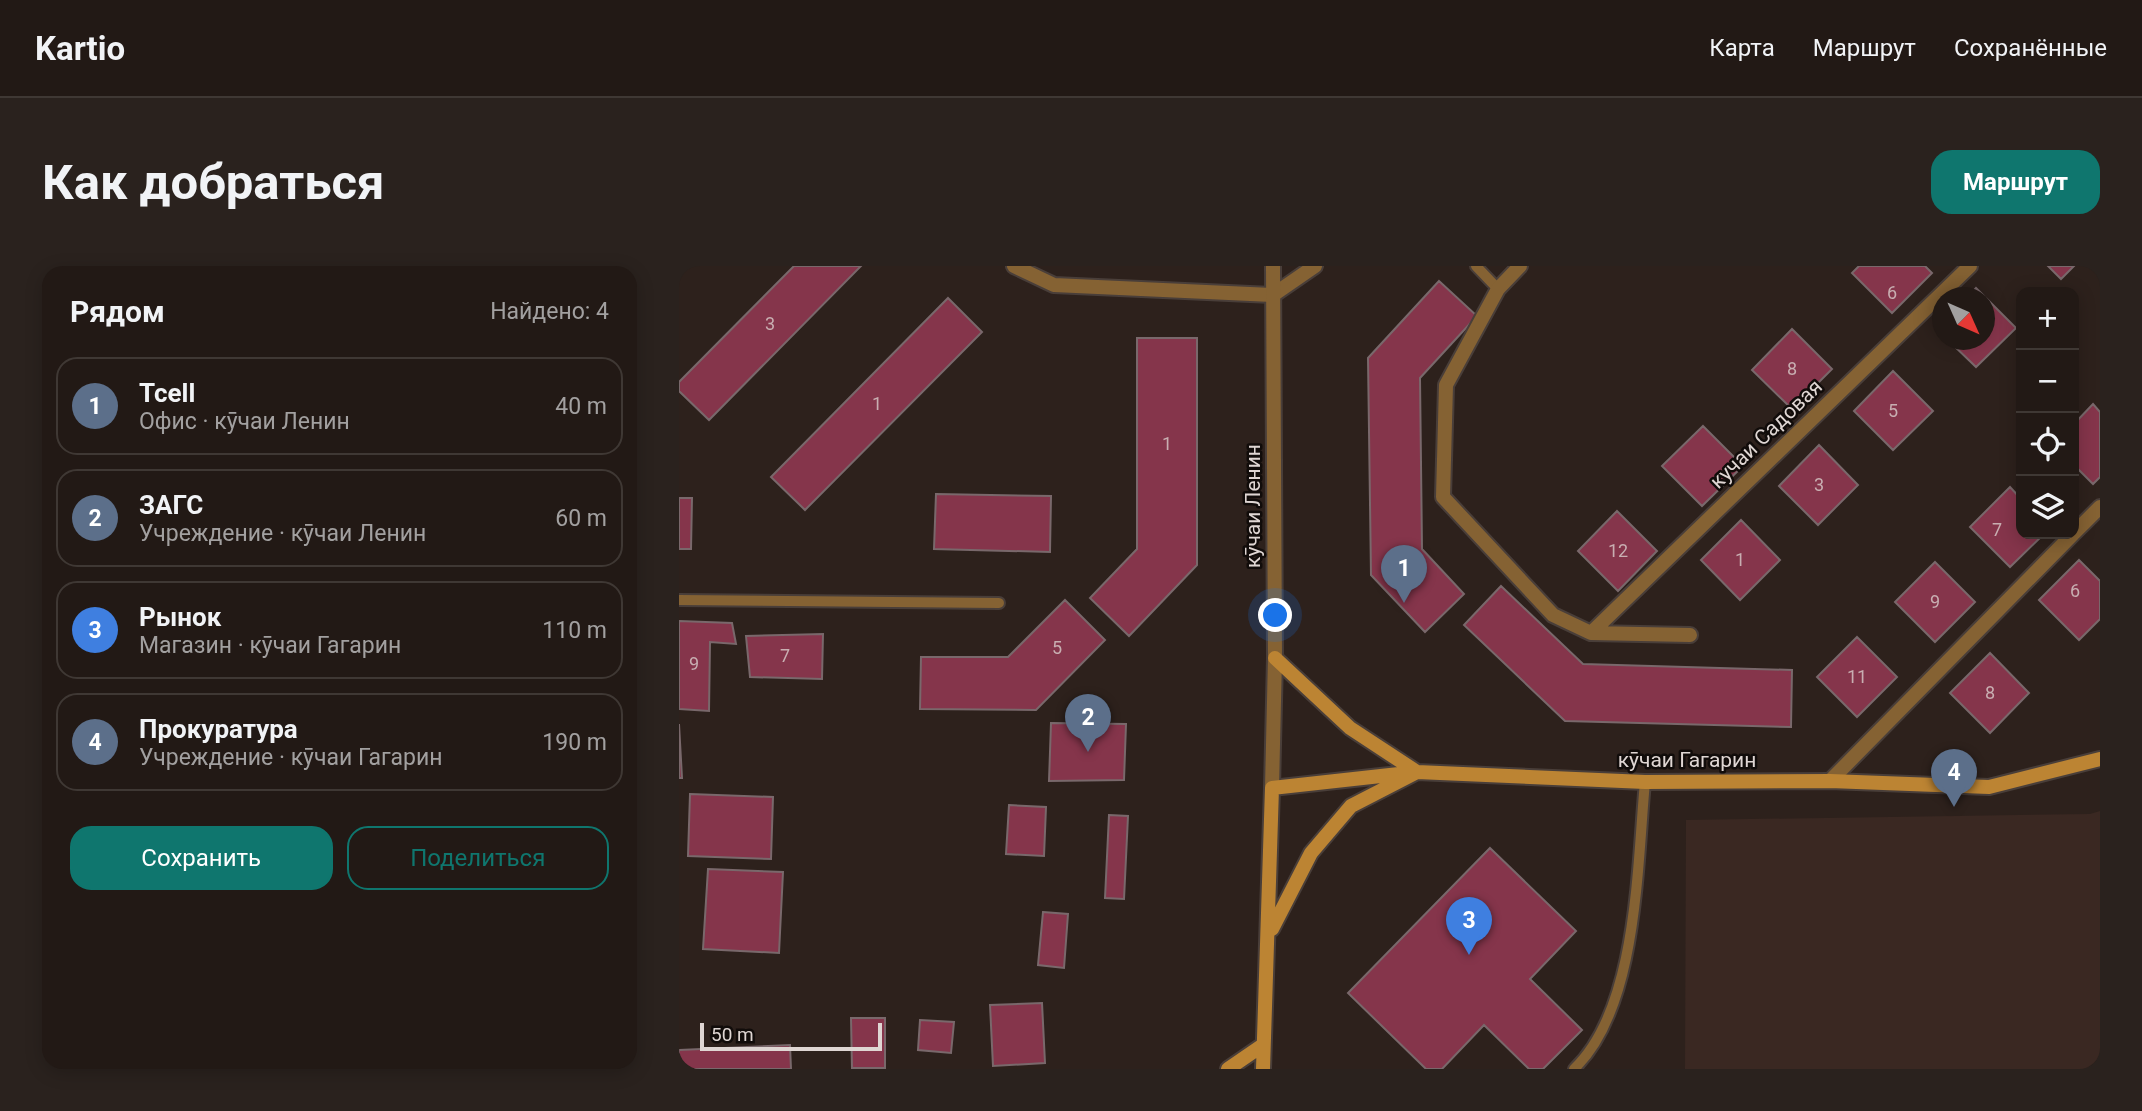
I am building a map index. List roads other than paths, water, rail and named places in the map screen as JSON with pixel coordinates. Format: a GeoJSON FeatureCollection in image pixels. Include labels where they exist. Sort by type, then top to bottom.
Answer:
{"type":"FeatureCollection","features":[{"type":"Feature","properties":{"kind":"main road"},"geometry":{"type":"LineString","coordinates":[[1270,933],[1311,853],[1351,806],[1417,772],[1350,728],[1275,658]]}},
{"type":"Feature","properties":{"kind":"main road","name":"кӯчаи Гагарин"},"geometry":{"type":"LineString","coordinates":[[1272,788],[1417,772],[1645,782],[1830,781],[1990,787],[2100,759]]}},
{"type":"Feature","properties":{"kind":"main road"},"geometry":{"type":"LineString","coordinates":[[1263,1069],[1270,933],[1272,788]]}},
{"type":"Feature","properties":{"kind":"main road"},"geometry":{"type":"LineString","coordinates":[[1228,1069],[1263,1045]]}},
{"type":"Feature","properties":{"kind":"street"},"geometry":{"type":"LineString","coordinates":[[1014,266],[1053,285],[1273,295],[1315,266]]}},
{"type":"Feature","properties":{"kind":"street","name":"кӯчаи Ленин"},"geometry":{"type":"LineString","coordinates":[[1272,788],[1275,658],[1273,266]]}},
{"type":"Feature","properties":{"kind":"street"},"geometry":{"type":"LineString","coordinates":[[1520,266],[1498,289],[1446,385],[1443,497],[1552,615],[1591,633],[1690,635]]}},
{"type":"Feature","properties":{"kind":"street","name":"кучаи Садовая"},"geometry":{"type":"LineString","coordinates":[[1591,633],[1970,266]]}},
{"type":"Feature","properties":{"kind":"street"},"geometry":{"type":"LineString","coordinates":[[2079,529],[2100,507]]}},
{"type":"Feature","properties":{"kind":"street"},"geometry":{"type":"LineString","coordinates":[[1830,781],[2069,539]]}},
{"type":"Feature","properties":{"kind":"lane"},"geometry":{"type":"LineString","coordinates":[[1476,266],[1498,289]]}},
{"type":"Feature","properties":{"kind":"lane"},"geometry":{"type":"LineString","coordinates":[[679,600],[999,603]]}},
{"type":"Feature","properties":{"kind":"lane"},"geometry":{"type":"LineString","coordinates":[[1574,1069],[1608,1018],[1628,961],[1645,782]]}},
{"type":"Feature","properties":{"kind":"place","name":"Tcell"},"geometry":{"type":"Point","coordinates":[1404,603]}},
{"type":"Feature","properties":{"kind":"place","name":"ЗАГС"},"geometry":{"type":"Point","coordinates":[1088,752]}},
{"type":"Feature","properties":{"kind":"place","name":"Прокуратура"},"geometry":{"type":"Point","coordinates":[1954,807]}},
{"type":"Feature","properties":{"kind":"place","name":"Рынок"},"geometry":{"type":"Point","coordinates":[1469,955]}}]}
